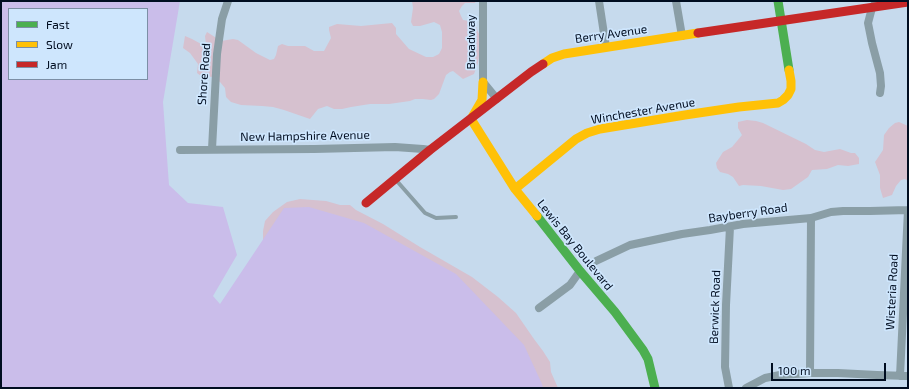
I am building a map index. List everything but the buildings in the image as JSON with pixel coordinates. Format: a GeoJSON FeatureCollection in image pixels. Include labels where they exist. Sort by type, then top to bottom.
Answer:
{"type":"FeatureCollection","features":[{"type":"Feature","properties":{"kind":"street","name":"Shore Road"},"geometry":{"type":"LineString","coordinates":[[212,149],[219,35],[228,1]]}},
{"type":"Feature","properties":{"kind":"street","name":"Broadway"},"geometry":{"type":"LineString","coordinates":[[471,120],[482,100],[484,82],[483,1]]}},
{"type":"Feature","properties":{"kind":"street"},"geometry":{"type":"LineString","coordinates":[[599,1],[606,47]]}},
{"type":"Feature","properties":{"kind":"street"},"geometry":{"type":"LineString","coordinates":[[676,1],[682,36]]}},
{"type":"Feature","properties":{"kind":"street"},"geometry":{"type":"LineString","coordinates":[[778,1],[781,21]]}},
{"type":"Feature","properties":{"kind":"street","name":"Berry Avenue"},"geometry":{"type":"LineString","coordinates":[[366,204],[430,150],[471,120],[531,72],[552,58],[564,54],[781,21],[874,4],[908,2]]}},
{"type":"Feature","properties":{"kind":"street"},"geometry":{"type":"LineString","coordinates":[[874,4],[868,23],[880,73],[880,93]]}},
{"type":"Feature","properties":{"kind":"street","name":"Winchester Avenue"},"geometry":{"type":"LineString","coordinates":[[515,189],[570,144],[587,133],[600,129],[685,115],[778,103],[790,92],[791,81],[781,21]]}},
{"type":"Feature","properties":{"kind":"street","name":"Broadway"},"geometry":{"type":"LineString","coordinates":[[484,82],[497,98]]}},
{"type":"Feature","properties":{"kind":"street","name":"Lewis Bay Boulevard"},"geometry":{"type":"LineString","coordinates":[[471,120],[515,189],[580,271],[615,312],[643,350],[648,359],[654,388]]}},
{"type":"Feature","properties":{"kind":"street","name":"New Hampshire Avenue"},"geometry":{"type":"LineString","coordinates":[[180,150],[403,147],[423,148],[430,150]]}},
{"type":"Feature","properties":{"kind":"street","name":"Bayberry Road"},"geometry":{"type":"LineString","coordinates":[[596,261],[630,245],[682,234],[743,224],[811,218],[821,214],[837,212],[908,210]]}},
{"type":"Feature","properties":{"kind":"street","name":"Wisteria Road"},"geometry":{"type":"LineString","coordinates":[[904,376],[908,210]]}},
{"type":"Feature","properties":{"kind":"street"},"geometry":{"type":"LineString","coordinates":[[810,373],[811,218]]}},
{"type":"Feature","properties":{"kind":"street","name":"Berwick Road"},"geometry":{"type":"LineString","coordinates":[[729,388],[725,367],[726,305],[730,227]]}},
{"type":"Feature","properties":{"kind":"street"},"geometry":{"type":"LineString","coordinates":[[539,308],[570,285],[580,271]]}},
{"type":"Feature","properties":{"kind":"street"},"geometry":{"type":"LineString","coordinates":[[746,388],[765,378],[780,375],[838,373],[904,376]]}},
{"type":"Feature","properties":{"kind":"lane"},"geometry":{"type":"LineString","coordinates":[[396,179],[425,213],[436,218],[456,217]]}},
{"type":"Feature","properties":{"kind":"shaded area"},"geometry":{"type":"Polygon","coordinates":[[[1,1],[180,1],[163,102],[169,185],[188,203],[223,207],[237,255],[213,296],[220,304],[284,208],[309,207],[364,223],[456,274],[524,345],[543,388],[1,388],[1,1]]]}},
{"type":"Feature","properties":{"kind":"shaded area"},"geometry":{"type":"Polygon","coordinates":[[[412,1],[476,1],[475,3],[465,3],[459,11],[463,20],[470,21],[475,24],[479,34],[480,48],[478,63],[474,74],[463,79],[453,71],[450,72],[446,75],[439,94],[431,100],[415,99],[389,104],[370,104],[342,109],[334,109],[327,106],[318,109],[310,119],[273,107],[241,105],[231,102],[226,97],[225,88],[220,82],[213,77],[201,76],[197,73],[198,64],[190,53],[183,48],[185,36],[206,45],[205,36],[207,32],[221,41],[233,39],[238,40],[256,53],[270,60],[274,59],[278,46],[282,44],[288,46],[305,46],[314,51],[324,51],[331,38],[329,27],[337,24],[361,26],[392,23],[396,28],[396,34],[409,49],[426,57],[433,57],[439,54],[442,48],[442,32],[440,25],[434,22],[420,26],[413,26],[411,22],[413,8],[412,1]]]}},
{"type":"Feature","properties":{"kind":"shaded area"},"geometry":{"type":"Polygon","coordinates":[[[747,120],[763,123],[815,150],[824,152],[840,149],[855,153],[859,158],[859,164],[848,166],[838,165],[827,169],[812,170],[808,177],[791,189],[783,190],[761,186],[739,186],[733,177],[720,172],[716,163],[723,152],[732,147],[742,135],[738,128],[738,122],[747,120]]]}},
{"type":"Feature","properties":{"kind":"shaded area"},"geometry":{"type":"Polygon","coordinates":[[[899,122],[908,126],[908,181],[905,179],[901,180],[896,186],[892,195],[883,198],[880,188],[880,175],[875,162],[883,150],[884,135],[889,128],[895,123],[899,122]]]}},
{"type":"Feature","properties":{"kind":"shaded area"},"geometry":{"type":"Polygon","coordinates":[[[300,199],[350,205],[356,210],[383,224],[472,277],[516,313],[550,362],[551,372],[558,388],[522,388],[263,243],[265,221],[273,212],[287,202],[300,199]]]}},
{"type":"Feature","properties":{"kind":"traffic: fast"},"geometry":{"type":"LineString","coordinates":[[778,1],[789,70]]}},
{"type":"Feature","properties":{"kind":"traffic: fast"},"geometry":{"type":"LineString","coordinates":[[537,216],[580,271],[615,312],[643,350],[648,359],[655,388]]}},
{"type":"Feature","properties":{"kind":"traffic: slow"},"geometry":{"type":"LineString","coordinates":[[543,64],[552,58],[564,54],[698,33]]}},
{"type":"Feature","properties":{"kind":"traffic: slow"},"geometry":{"type":"LineString","coordinates":[[515,189],[576,139],[587,133],[600,129],[685,115],[778,103],[788,95],[791,89],[789,70]]}},
{"type":"Feature","properties":{"kind":"traffic: slow"},"geometry":{"type":"LineString","coordinates":[[483,82],[482,100],[471,119],[515,189],[537,216]]}},
{"type":"Feature","properties":{"kind":"traffic: jam"},"geometry":{"type":"LineString","coordinates":[[698,33],[908,2]]}},
{"type":"Feature","properties":{"kind":"traffic: jam"},"geometry":{"type":"LineString","coordinates":[[366,203],[430,150],[543,64]]}}]}
